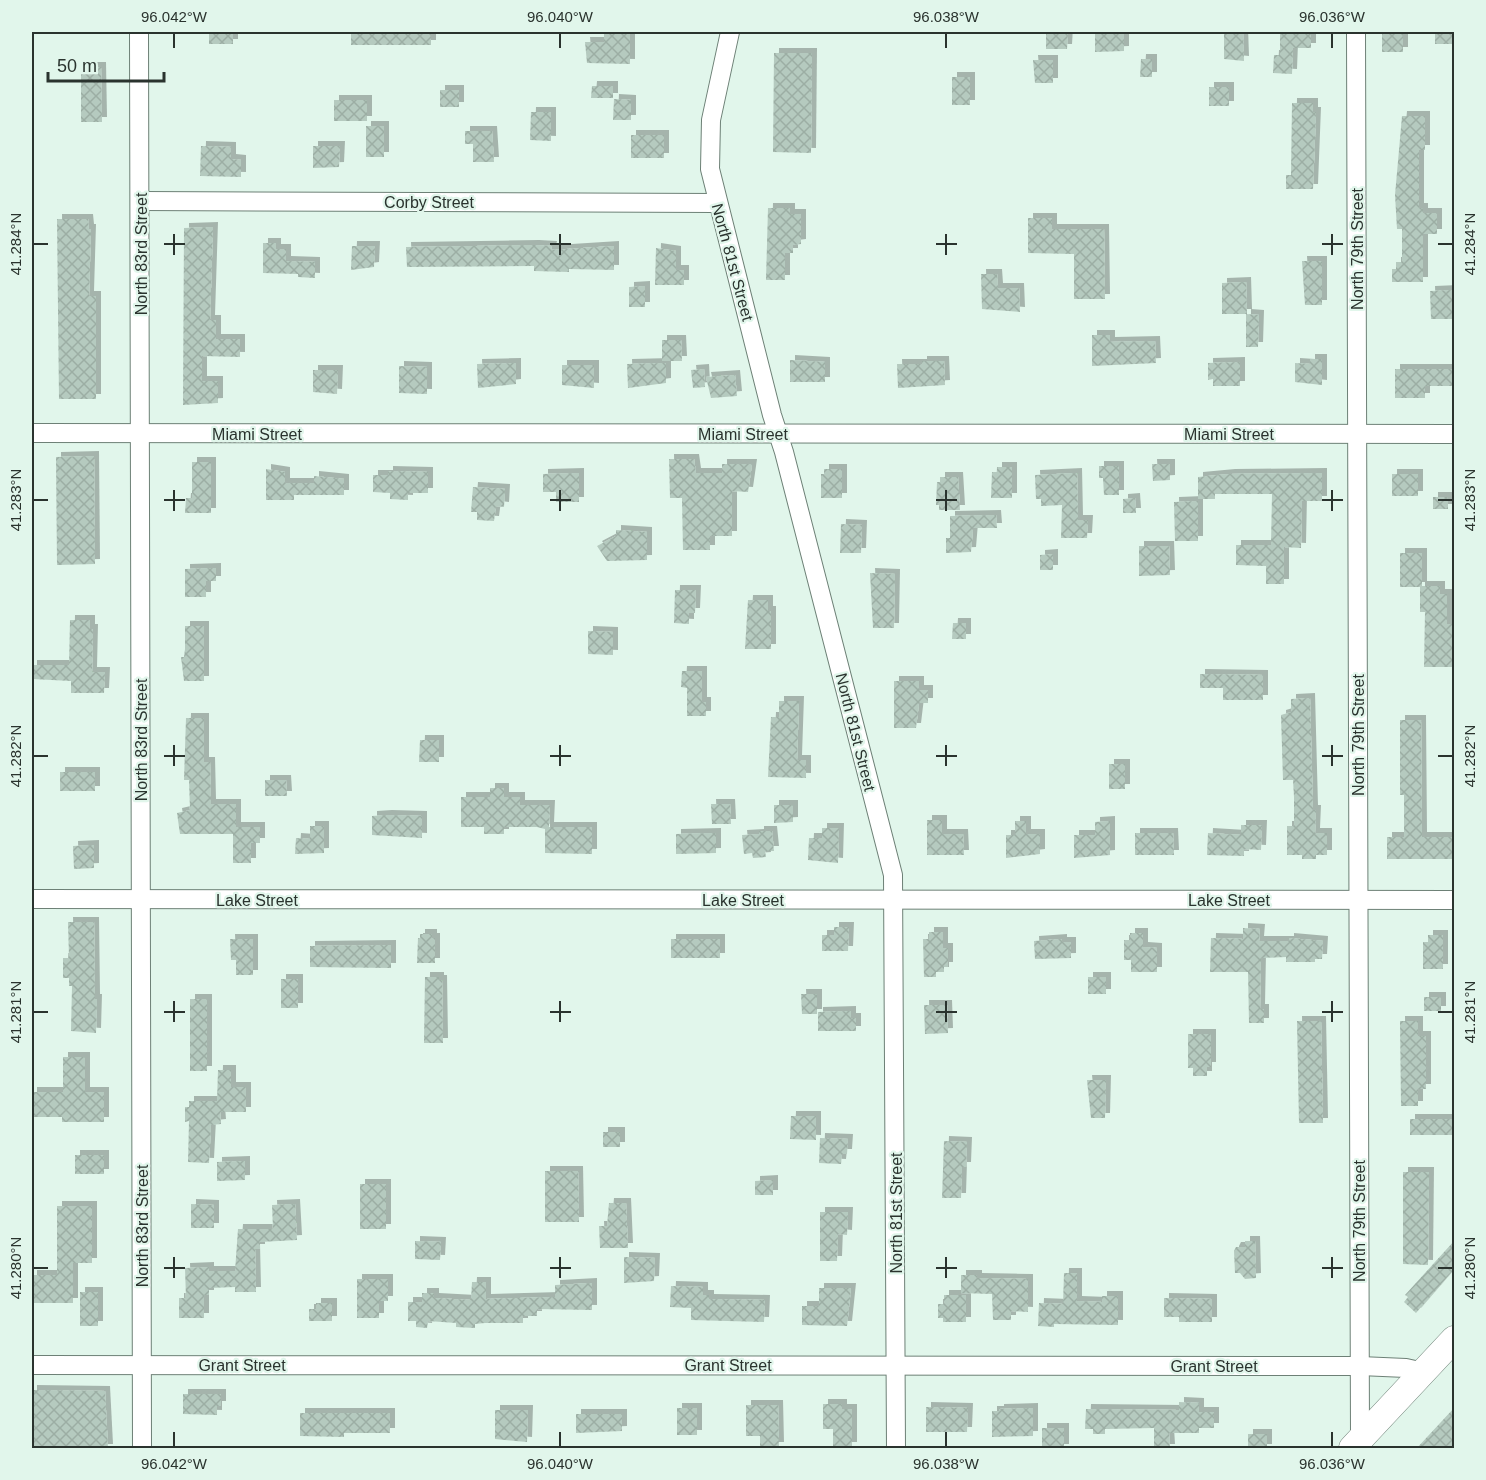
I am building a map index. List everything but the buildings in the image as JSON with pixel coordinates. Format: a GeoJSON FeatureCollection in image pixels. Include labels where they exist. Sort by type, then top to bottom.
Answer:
{"type":"FeatureCollection","features":[{"type":"Feature","properties":{"kind":"street","name":"North 83rd Street"},"geometry":{"type":"LineString","coordinates":[[139,32],[142,1449]]}},
{"type":"Feature","properties":{"kind":"street","name":"North 81st Street"},"geometry":{"type":"LineString","coordinates":[[730,32],[711,120],[709,143],[711,180],[893,875],[895,900],[896,1449]]}},
{"type":"Feature","properties":{"kind":"street","name":"North 79th Street"},"geometry":{"type":"LineString","coordinates":[[1356,32],[1360,1366],[1356,1444]]}},
{"type":"Feature","properties":{"kind":"street","name":"Corby Street"},"geometry":{"type":"LineString","coordinates":[[141,201],[717,203]]}},
{"type":"Feature","properties":{"kind":"street","name":"Miami Street"},"geometry":{"type":"LineString","coordinates":[[32,433],[1455,434]]}},
{"type":"Feature","properties":{"kind":"street","name":"Lake Street"},"geometry":{"type":"LineString","coordinates":[[32,899],[1455,900]]}},
{"type":"Feature","properties":{"kind":"street"},"geometry":{"type":"LineString","coordinates":[[1356,1444],[1455,1339]]}},
{"type":"Feature","properties":{"kind":"street","name":"Grant Street"},"geometry":{"type":"LineString","coordinates":[[32,1365],[1360,1366],[1406,1368],[1424,1372]]}}]}
